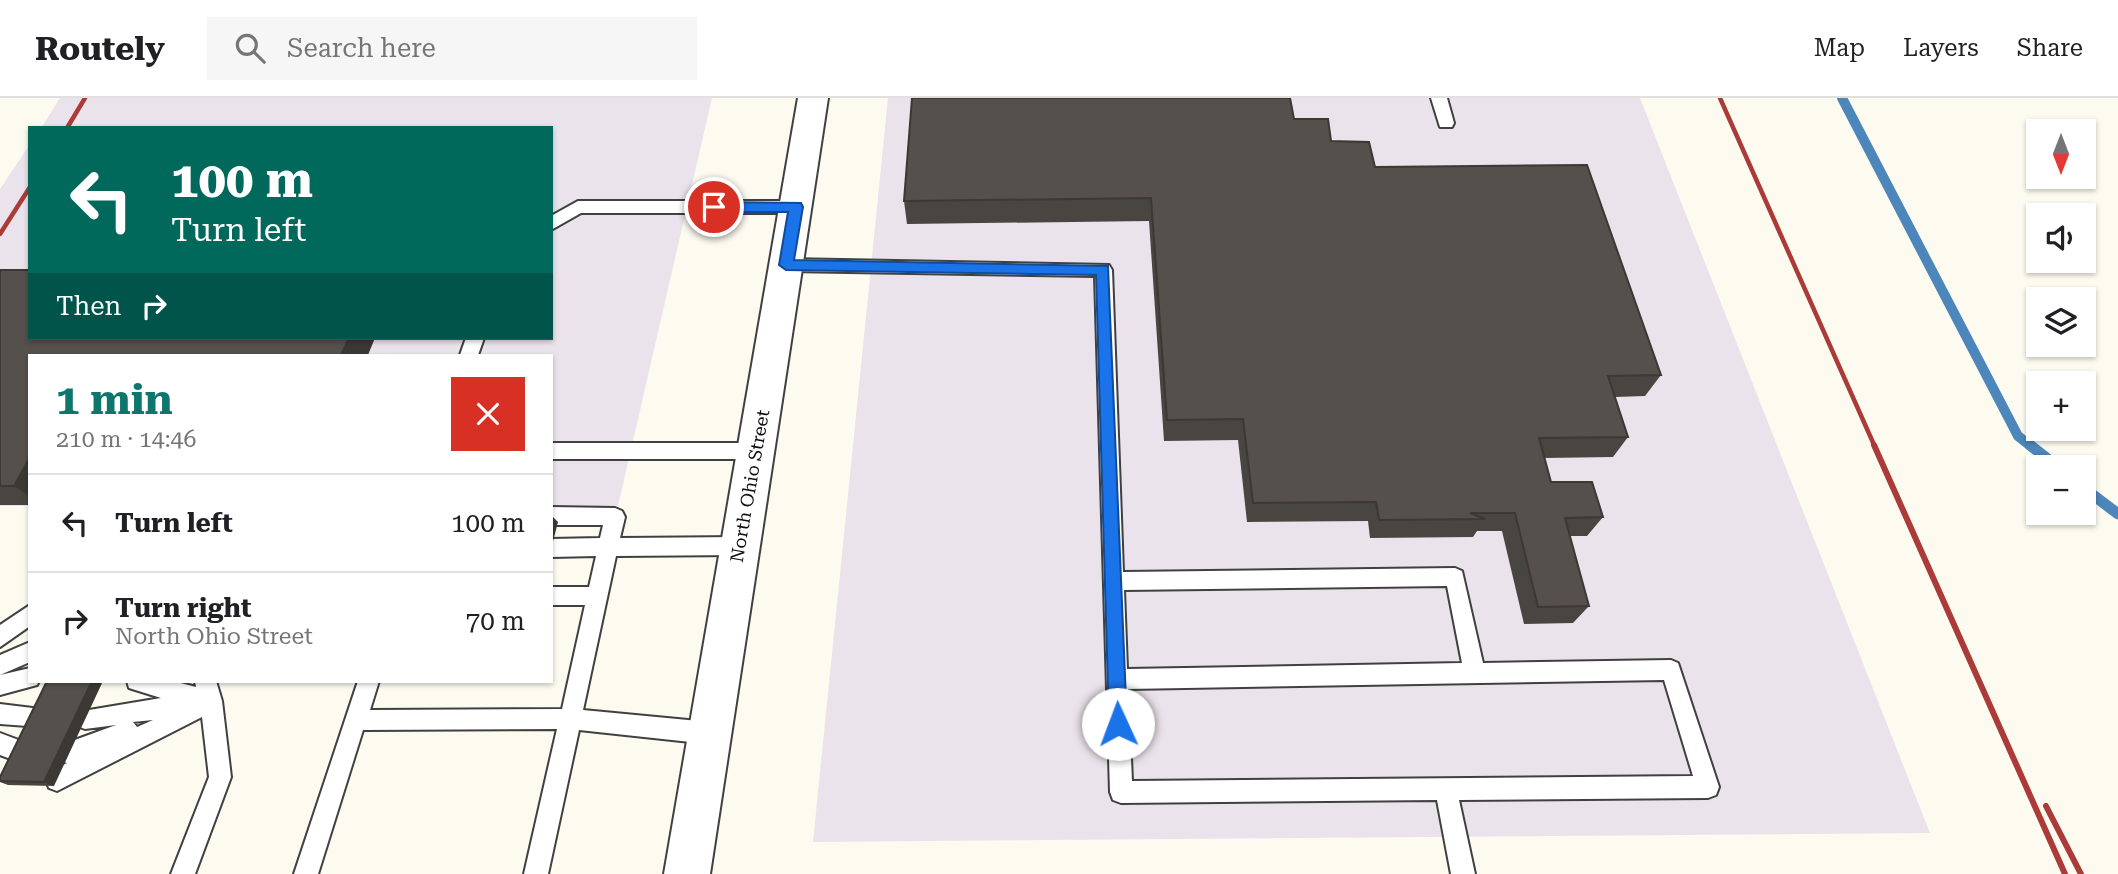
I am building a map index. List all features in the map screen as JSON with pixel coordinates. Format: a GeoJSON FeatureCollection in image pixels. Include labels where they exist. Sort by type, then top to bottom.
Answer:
{"type":"FeatureCollection","features":[{"type":"Feature","properties":{"kind":"street","name":"North Ohio Street"},"geometry":{"type":"LineString","coordinates":[[687,874],[813,98]]}},
{"type":"Feature","properties":{"kind":"lane"},"geometry":{"type":"LineString","coordinates":[[1440,98],[1446,123]]}},
{"type":"Feature","properties":{"kind":"lane"},"geometry":{"type":"LineString","coordinates":[[553,223],[578,207],[796,207]]}},
{"type":"Feature","properties":{"kind":"lane"},"geometry":{"type":"LineString","coordinates":[[786,265],[1103,270],[1116,679],[1121,792],[1708,786],[1671,670],[1116,679]]}},
{"type":"Feature","properties":{"kind":"lane"},"geometry":{"type":"LineString","coordinates":[[553,451],[757,452]]}},
{"type":"Feature","properties":{"kind":"lane"},"geometry":{"type":"LineString","coordinates":[[536,874],[615,517],[553,516]]}},
{"type":"Feature","properties":{"kind":"lane"},"geometry":{"type":"LineString","coordinates":[[553,548],[740,545]]}},
{"type":"Feature","properties":{"kind":"lane"},"geometry":{"type":"LineString","coordinates":[[1113,581],[1455,577],[1475,674]]}},
{"type":"Feature","properties":{"kind":"lane"},"geometry":{"type":"LineString","coordinates":[[553,596],[597,596]]}},
{"type":"Feature","properties":{"kind":"lane"},"geometry":{"type":"LineString","coordinates":[[0,637],[28,616]]}},
{"type":"Feature","properties":{"kind":"lane"},"geometry":{"type":"LineString","coordinates":[[0,666],[28,653]]}},
{"type":"Feature","properties":{"kind":"lane"},"geometry":{"type":"LineString","coordinates":[[0,685],[28,678]]}},
{"type":"Feature","properties":{"kind":"lane"},"geometry":{"type":"LineString","coordinates":[[151,683],[208,691]]}},
{"type":"Feature","properties":{"kind":"lane"},"geometry":{"type":"LineString","coordinates":[[192,683],[208,691]]}},
{"type":"Feature","properties":{"kind":"lane"},"geometry":{"type":"LineString","coordinates":[[306,874],[367,683]]}},
{"type":"Feature","properties":{"kind":"lane"},"geometry":{"type":"LineString","coordinates":[[85,719],[208,691]]}},
{"type":"Feature","properties":{"kind":"lane"},"geometry":{"type":"LineString","coordinates":[[69,753],[208,691]]}},
{"type":"Feature","properties":{"kind":"lane"},"geometry":{"type":"LineString","coordinates":[[57,780],[208,691]]}},
{"type":"Feature","properties":{"kind":"lane"},"geometry":{"type":"LineString","coordinates":[[183,874],[219,777],[208,691]]}},
{"type":"Feature","properties":{"kind":"lane"},"geometry":{"type":"LineString","coordinates":[[0,714],[41,717]]}},
{"type":"Feature","properties":{"kind":"lane"},"geometry":{"type":"LineString","coordinates":[[356,720],[572,719],[709,733]]}},
{"type":"Feature","properties":{"kind":"lane"},"geometry":{"type":"LineString","coordinates":[[0,744],[23,753]]}},
{"type":"Feature","properties":{"kind":"lane"},"geometry":{"type":"LineString","coordinates":[[1446,789],[1463,874]]}},
{"type":"Feature","properties":{"kind":"shaded area"},"geometry":{"type":"Polygon","coordinates":[[[60,98],[712,98],[618,506],[553,506],[553,354],[28,354],[28,506],[0,506],[0,189],[28,147],[28,340],[553,340],[553,126],[42,126],[60,98]]]}},
{"type":"Feature","properties":{"kind":"shaded area"},"geometry":{"type":"Polygon","coordinates":[[[888,98],[1640,98],[1930,833],[813,842],[888,98]]]}},
{"type":"Feature","properties":{"kind":"building"},"geometry":{"type":"Polygon","coordinates":[[[912,98],[1290,98],[1294,119],[1328,119],[1331,141],[1369,142],[1375,167],[1587,165],[1661,375],[1608,376],[1628,437],[1539,438],[1551,482],[1592,482],[1603,517],[1565,518],[1589,606],[1538,607],[1515,513],[1470,513],[1485,519],[1379,520],[1376,502],[1253,503],[1243,419],[1167,420],[1151,198],[904,201],[912,98]]]}},
{"type":"Feature","properties":{"kind":"building"},"geometry":{"type":"Polygon","coordinates":[[[0,270],[28,270],[28,340],[348,340],[341,354],[28,354],[28,461],[14,486],[0,486],[0,270]]]}},
{"type":"Feature","properties":{"kind":"building"},"geometry":{"type":"Polygon","coordinates":[[[46,683],[91,683],[44,782],[0,781],[46,683]]]}},
{"type":"Feature","properties":{"kind":"waterway"},"geometry":{"type":"LineString","coordinates":[[1842,98],[2018,436],[2032,447]]}},
{"type":"Feature","properties":{"kind":"waterway"},"geometry":{"type":"LineString","coordinates":[[2030,445],[2043,455]]}},
{"type":"Feature","properties":{"kind":"waterway"},"geometry":{"type":"LineString","coordinates":[[2096,497],[2118,514]]}},
{"type":"Feature","properties":{"kind":"railway"},"geometry":{"type":"LineString","coordinates":[[68,126],[85,98]]}},
{"type":"Feature","properties":{"kind":"railway"},"geometry":{"type":"LineString","coordinates":[[1720,98],[1875,447]]}},
{"type":"Feature","properties":{"kind":"railway"},"geometry":{"type":"LineString","coordinates":[[0,234],[28,190]]}},
{"type":"Feature","properties":{"kind":"railway"},"geometry":{"type":"LineString","coordinates":[[1874,445],[2065,874]]}},
{"type":"Feature","properties":{"kind":"railway"},"geometry":{"type":"LineString","coordinates":[[2046,806],[2081,874]]}},
{"type":"Feature","properties":{"kind":"route"},"geometry":{"type":"LineString","coordinates":[[714,207],[796,207],[786,265],[1103,270],[1118,724]]}}]}
